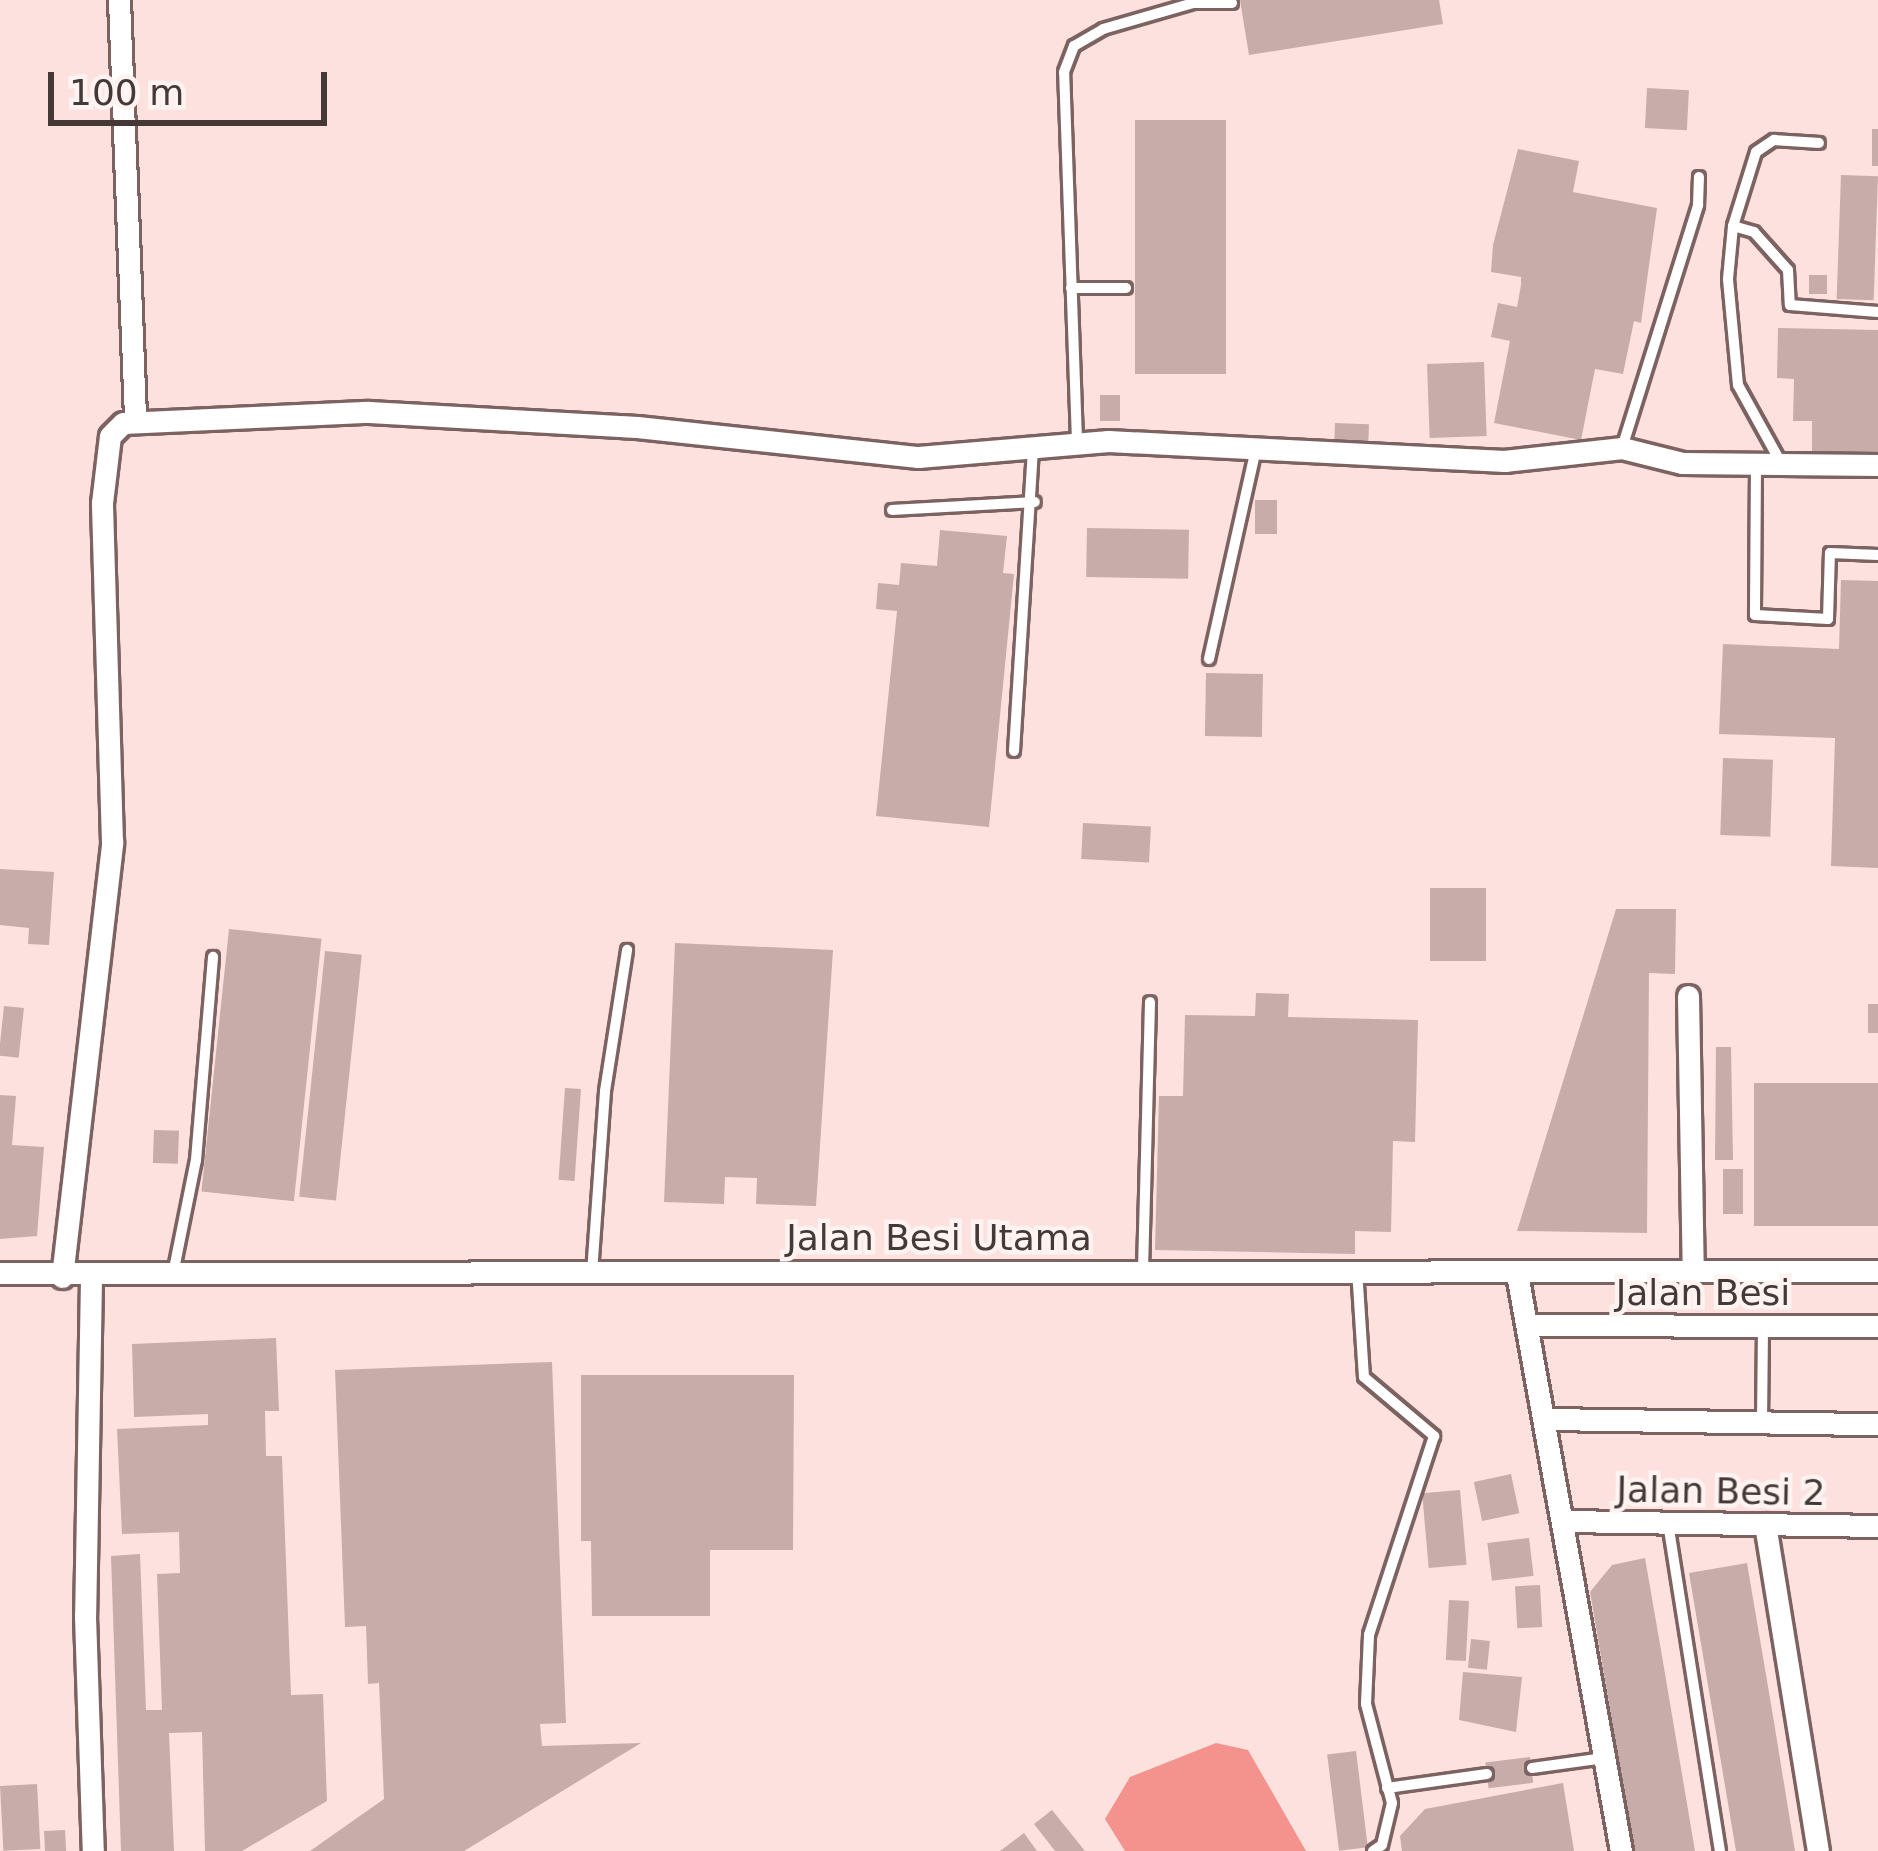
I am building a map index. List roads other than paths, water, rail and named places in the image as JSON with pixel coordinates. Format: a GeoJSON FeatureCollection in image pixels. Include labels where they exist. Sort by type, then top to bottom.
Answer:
{"type":"FeatureCollection","features":[{"type":"Feature","properties":{"kind":"street"},"geometry":{"type":"LineString","coordinates":[[119,0],[135,421]]}},
{"type":"Feature","properties":{"kind":"street"},"geometry":{"type":"LineString","coordinates":[[62,1277],[112,842],[105,470],[110,436],[135,421],[369,412],[637,427],[918,457],[1077,441],[1504,461],[1622,448],[1682,463],[1878,465]]}},
{"type":"Feature","properties":{"kind":"street"},"geometry":{"type":"LineString","coordinates":[[1688,996],[1693,1269]]}},
{"type":"Feature","properties":{"kind":"street","name":"Jalan Besi Utama"},"geometry":{"type":"LineString","coordinates":[[0,1273],[91,1279],[1357,1268],[1517,1274],[1878,1271]]}},
{"type":"Feature","properties":{"kind":"street"},"geometry":{"type":"LineString","coordinates":[[1517,1274],[1547,1419],[1621,1851]]}},
{"type":"Feature","properties":{"kind":"street"},"geometry":{"type":"LineString","coordinates":[[91,1279],[85,1616],[93,1851]]}},
{"type":"Feature","properties":{"kind":"street","name":"Jalan Besi"},"geometry":{"type":"LineString","coordinates":[[1528,1324],[1878,1325]]}},
{"type":"Feature","properties":{"kind":"street"},"geometry":{"type":"LineString","coordinates":[[1547,1419],[1878,1424]]}},
{"type":"Feature","properties":{"kind":"street","name":"Jalan Besi 2"},"geometry":{"type":"LineString","coordinates":[[1563,1521],[1878,1526]]}},
{"type":"Feature","properties":{"kind":"street"},"geometry":{"type":"LineString","coordinates":[[1765,1524],[1818,1851]]}},
{"type":"Feature","properties":{"kind":"lane"},"geometry":{"type":"LineString","coordinates":[[1077,441],[1064,72],[1074,46],[1140,14],[1232,3]]}},
{"type":"Feature","properties":{"kind":"lane"},"geometry":{"type":"LineString","coordinates":[[1785,465],[1762,438],[1738,385],[1728,280],[1733,226],[1756,152],[1774,140],[1819,143]]}},
{"type":"Feature","properties":{"kind":"lane"},"geometry":{"type":"LineString","coordinates":[[1622,448],[1698,205],[1699,177]]}},
{"type":"Feature","properties":{"kind":"lane"},"geometry":{"type":"LineString","coordinates":[[1733,226],[1754,232],[1788,270],[1790,305],[1878,311]]}},
{"type":"Feature","properties":{"kind":"lane"},"geometry":{"type":"LineString","coordinates":[[1071,288],[1126,288]]}},
{"type":"Feature","properties":{"kind":"lane"},"geometry":{"type":"LineString","coordinates":[[1014,751],[1035,502],[1033,446]]}},
{"type":"Feature","properties":{"kind":"lane"},"geometry":{"type":"LineString","coordinates":[[1209,659],[1256,449]]}},
{"type":"Feature","properties":{"kind":"lane"},"geometry":{"type":"LineString","coordinates":[[1756,466],[1755,615],[1828,619],[1830,553],[1878,555]]}},
{"type":"Feature","properties":{"kind":"lane"},"geometry":{"type":"LineString","coordinates":[[892,510],[1035,502]]}},
{"type":"Feature","properties":{"kind":"lane"},"geometry":{"type":"LineString","coordinates":[[592,1273],[605,1091],[627,950]]}},
{"type":"Feature","properties":{"kind":"lane"},"geometry":{"type":"LineString","coordinates":[[173,1278],[182,1202],[196,1160],[213,957]]}},
{"type":"Feature","properties":{"kind":"lane"},"geometry":{"type":"LineString","coordinates":[[1143,1270],[1150,1002]]}},
{"type":"Feature","properties":{"kind":"lane"},"geometry":{"type":"LineString","coordinates":[[1357,1268],[1364,1377],[1434,1436],[1369,1635],[1366,1704],[1387,1788],[1390,1826],[1373,1851]]}},
{"type":"Feature","properties":{"kind":"lane"},"geometry":{"type":"LineString","coordinates":[[1762,1423],[1763,1327]]}},
{"type":"Feature","properties":{"kind":"lane"},"geometry":{"type":"LineString","coordinates":[[1668,1522],[1720,1851]]}},
{"type":"Feature","properties":{"kind":"lane"},"geometry":{"type":"LineString","coordinates":[[1532,1768],[1604,1758]]}},
{"type":"Feature","properties":{"kind":"lane"},"geometry":{"type":"LineString","coordinates":[[1387,1788],[1487,1774]]}}]}
